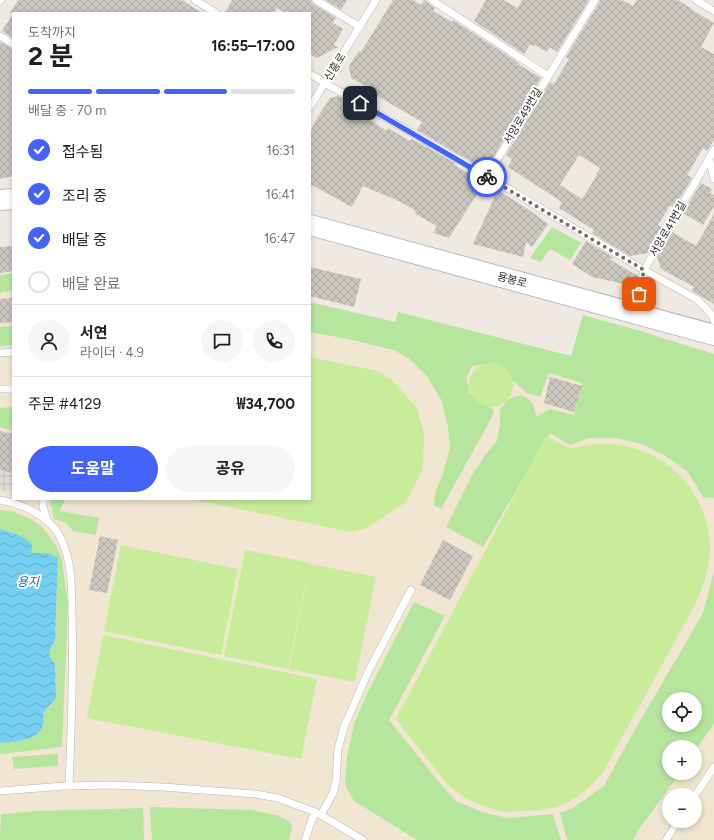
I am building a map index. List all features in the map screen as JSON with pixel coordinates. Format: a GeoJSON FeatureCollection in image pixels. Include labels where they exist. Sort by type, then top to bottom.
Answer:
{"type":"FeatureCollection","features":[{"type":"Feature","properties":{"kind":"main road"},"geometry":{"type":"LineString","coordinates":[[0,200],[12,199]]}},
{"type":"Feature","properties":{"kind":"main road","name":"용봉로"},"geometry":{"type":"LineString","coordinates":[[311,225],[714,335]]}},
{"type":"Feature","properties":{"kind":"lane"},"geometry":{"type":"LineString","coordinates":[[195,0],[214,12]]}},
{"type":"Feature","properties":{"kind":"lane"},"geometry":{"type":"LineString","coordinates":[[316,0],[360,27]]}},
{"type":"Feature","properties":{"kind":"lane","name":"신흥로"},"geometry":{"type":"LineString","coordinates":[[311,105],[376,0]]}},
{"type":"Feature","properties":{"kind":"lane","name":"서양로49번길"},"geometry":{"type":"LineString","coordinates":[[432,0],[548,76]]}},
{"type":"Feature","properties":{"kind":"lane","name":"서양로49번길"},"geometry":{"type":"LineString","coordinates":[[487,176],[595,0]]}},
{"type":"Feature","properties":{"kind":"lane"},"geometry":{"type":"LineString","coordinates":[[696,0],[714,11]]}},
{"type":"Feature","properties":{"kind":"lane"},"geometry":{"type":"LineString","coordinates":[[0,36],[12,43]]}},
{"type":"Feature","properties":{"kind":"lane"},"geometry":{"type":"LineString","coordinates":[[311,75],[487,176],[644,270],[698,300],[712,315],[714,321]]}},
{"type":"Feature","properties":{"kind":"lane","name":"서양로41번길"},"geometry":{"type":"LineString","coordinates":[[634,313],[644,270],[712,158],[714,150]]}},
{"type":"Feature","properties":{"kind":"lane"},"geometry":{"type":"LineString","coordinates":[[712,158],[714,178]]}},
{"type":"Feature","properties":{"kind":"lane"},"geometry":{"type":"LineString","coordinates":[[0,353],[12,352]]}},
{"type":"Feature","properties":{"kind":"lane"},"geometry":{"type":"LineString","coordinates":[[0,389],[12,388]]}},
{"type":"Feature","properties":{"kind":"lane"},"geometry":{"type":"LineString","coordinates":[[0,500],[16,503],[46,520],[53,526],[61,537],[67,555],[71,580],[74,648],[70,786]]}},
{"type":"Feature","properties":{"kind":"lane"},"geometry":{"type":"LineString","coordinates":[[43,500],[46,520]]}},
{"type":"Feature","properties":{"kind":"lane"},"geometry":{"type":"LineString","coordinates":[[305,840],[310,825],[333,793],[336,782],[338,749],[344,727],[369,670],[411,590]]}},
{"type":"Feature","properties":{"kind":"lane"},"geometry":{"type":"LineString","coordinates":[[700,788],[714,767]]}},
{"type":"Feature","properties":{"kind":"lane"},"geometry":{"type":"LineString","coordinates":[[0,791],[109,785],[163,787],[255,794],[278,798],[318,814],[363,840]]}},
{"type":"Feature","properties":{"kind":"lane"},"geometry":{"type":"LineString","coordinates":[[666,840],[674,828]]}},
{"type":"Feature","properties":{"kind":"shaded area"},"geometry":{"type":"Polygon","coordinates":[[[12,273],[12,500],[311,500],[311,302],[395,322],[398,312],[571,356],[583,315],[714,356],[714,840],[0,840],[0,275],[12,273]]]}},
{"type":"Feature","properties":{"kind":"shaded area"},"geometry":{"type":"Polygon","coordinates":[[[0,470],[12,472],[12,491],[0,490],[0,470]]]}},
{"type":"Feature","properties":{"kind":"green space"},"geometry":{"type":"Polygon","coordinates":[[[552,227],[581,243],[570,260],[552,250],[548,251],[541,262],[530,258],[552,227]]]}},
{"type":"Feature","properties":{"kind":"green space"},"geometry":{"type":"Polygon","coordinates":[[[12,273],[12,291],[0,293],[0,275],[12,273]]]}},
{"type":"Feature","properties":{"kind":"green space"},"geometry":{"type":"Polygon","coordinates":[[[311,302],[395,322],[398,312],[571,356],[583,315],[714,354],[714,498],[703,497],[688,472],[664,455],[642,444],[615,438],[590,438],[570,445],[550,433],[483,547],[446,527],[473,473],[497,441],[500,424],[500,410],[507,400],[520,395],[534,405],[536,417],[550,409],[574,415],[582,383],[549,373],[540,397],[527,393],[512,380],[511,375],[491,364],[472,366],[466,379],[469,387],[468,393],[484,402],[494,411],[441,509],[434,505],[435,492],[443,474],[450,448],[448,427],[442,401],[426,375],[410,359],[393,350],[311,332],[311,302]]]}},
{"type":"Feature","properties":{"kind":"green space"},"geometry":{"type":"Polygon","coordinates":[[[12,326],[12,345],[0,346],[0,327],[12,326]]]}},
{"type":"Feature","properties":{"kind":"green space"},"geometry":{"type":"Polygon","coordinates":[[[311,357],[377,371],[391,379],[417,408],[424,434],[423,469],[406,502],[367,528],[351,532],[195,500],[311,500],[311,357]]]}},
{"type":"Feature","properties":{"kind":"green space"},"geometry":{"type":"Polygon","coordinates":[[[487,363],[495,363],[507,369],[513,381],[513,389],[507,401],[495,407],[487,407],[475,401],[469,389],[469,381],[475,369],[487,363]]]}},
{"type":"Feature","properties":{"kind":"green space"},"geometry":{"type":"Polygon","coordinates":[[[12,407],[12,431],[0,427],[0,408],[12,407]]]}},
{"type":"Feature","properties":{"kind":"green space"},"geometry":{"type":"Polygon","coordinates":[[[546,436],[571,449],[594,444],[616,445],[637,449],[655,457],[672,468],[686,483],[698,500],[706,519],[710,541],[710,557],[709,565],[696,603],[603,772],[591,786],[577,797],[560,806],[542,810],[503,812],[483,806],[466,798],[447,784],[396,719],[546,436]]]}},
{"type":"Feature","properties":{"kind":"green space"},"geometry":{"type":"Polygon","coordinates":[[[50,500],[65,500],[60,511],[99,518],[96,535],[73,531],[66,523],[54,519],[50,500]]]}},
{"type":"Feature","properties":{"kind":"green space"},"geometry":{"type":"Polygon","coordinates":[[[0,510],[14,512],[31,519],[43,528],[57,547],[62,560],[68,606],[62,747],[0,754],[0,743],[24,740],[35,735],[39,731],[43,723],[43,713],[56,698],[55,664],[50,653],[55,641],[58,557],[46,553],[31,553],[23,537],[0,529],[0,510]]]}},
{"type":"Feature","properties":{"kind":"green space"},"geometry":{"type":"Polygon","coordinates":[[[121,545],[238,569],[221,655],[104,631],[121,545]]]}},
{"type":"Feature","properties":{"kind":"green space"},"geometry":{"type":"Polygon","coordinates":[[[245,550],[310,563],[288,669],[224,656],[245,550]]]}},
{"type":"Feature","properties":{"kind":"green space"},"geometry":{"type":"Polygon","coordinates":[[[310,564],[376,577],[355,682],[289,669],[310,564]]]}},
{"type":"Feature","properties":{"kind":"green space"},"geometry":{"type":"Polygon","coordinates":[[[714,571],[714,724],[702,741],[662,740],[662,780],[675,780],[669,788],[662,788],[662,798],[639,829],[633,840],[567,840],[560,813],[573,808],[604,786],[703,613],[714,571]]]}},
{"type":"Feature","properties":{"kind":"green space"},"geometry":{"type":"Polygon","coordinates":[[[414,602],[445,616],[389,720],[456,801],[482,812],[508,818],[553,814],[561,840],[417,840],[354,801],[345,785],[347,757],[354,724],[368,692],[414,602]]]}},
{"type":"Feature","properties":{"kind":"green space"},"geometry":{"type":"Polygon","coordinates":[[[103,635],[317,679],[301,759],[87,718],[103,635]]]}},
{"type":"Feature","properties":{"kind":"green space"},"geometry":{"type":"Polygon","coordinates":[[[58,754],[58,766],[14,769],[12,757],[58,754]]]}},
{"type":"Feature","properties":{"kind":"green space"},"geometry":{"type":"Polygon","coordinates":[[[150,807],[252,810],[279,816],[289,821],[292,827],[289,840],[152,840],[150,807]]]}},
{"type":"Feature","properties":{"kind":"green space"},"geometry":{"type":"Polygon","coordinates":[[[143,808],[144,840],[0,840],[1,814],[37,811],[143,808]]]}},
{"type":"Feature","properties":{"kind":"water","name":"용지"},"geometry":{"type":"Polygon","coordinates":[[[0,529],[19,535],[28,540],[32,546],[31,553],[46,553],[58,557],[55,641],[50,652],[51,658],[55,664],[56,698],[43,713],[41,729],[37,734],[23,740],[0,743],[0,529]]]}},
{"type":"Feature","properties":{"kind":"building"},"geometry":{"type":"Polygon","coordinates":[[[18,0],[182,0],[200,12],[12,12],[10,13],[18,0]]]}},
{"type":"Feature","properties":{"kind":"building"},"geometry":{"type":"Polygon","coordinates":[[[232,0],[311,0],[313,4],[336,18],[333,23],[343,29],[334,45],[338,47],[317,58],[311,55],[311,12],[284,12],[277,8],[275,12],[226,12],[232,0]]]}},
{"type":"Feature","properties":{"kind":"building"},"geometry":{"type":"Polygon","coordinates":[[[326,0],[347,0],[341,10],[326,0]]]}},
{"type":"Feature","properties":{"kind":"building"},"geometry":{"type":"Polygon","coordinates":[[[393,0],[413,0],[421,5],[424,0],[435,8],[433,11],[452,22],[453,20],[541,78],[491,161],[472,162],[417,130],[422,122],[369,91],[370,88],[351,78],[349,66],[359,51],[361,52],[393,0]]]}},
{"type":"Feature","properties":{"kind":"building"},"geometry":{"type":"Polygon","coordinates":[[[486,0],[503,0],[518,8],[522,0],[589,0],[557,52],[550,47],[547,52],[535,45],[530,44],[524,54],[474,21],[486,0]]]}},
{"type":"Feature","properties":{"kind":"building"},"geometry":{"type":"Polygon","coordinates":[[[600,0],[622,0],[633,6],[637,0],[678,0],[714,23],[701,47],[714,54],[714,140],[707,151],[703,148],[687,175],[692,178],[674,208],[670,205],[658,225],[663,228],[648,253],[630,256],[592,233],[594,230],[559,208],[562,202],[508,167],[512,159],[506,155],[550,82],[554,84],[569,59],[566,57],[600,0]],[[579,155],[560,185],[582,199],[600,168],[579,155]]]}},
{"type":"Feature","properties":{"kind":"building"},"geometry":{"type":"Polygon","coordinates":[[[12,16],[12,37],[2,31],[12,16]]]}},
{"type":"Feature","properties":{"kind":"building"},"geometry":{"type":"Polygon","coordinates":[[[0,42],[12,48],[12,176],[0,179],[0,42]]]}},
{"type":"Feature","properties":{"kind":"building"},"geometry":{"type":"Polygon","coordinates":[[[338,96],[364,111],[362,115],[387,131],[388,128],[410,141],[412,139],[455,163],[453,164],[484,183],[449,238],[433,233],[437,226],[414,213],[416,211],[401,202],[363,186],[352,207],[311,185],[311,130],[330,98],[338,96]]]}},
{"type":"Feature","properties":{"kind":"building"},"geometry":{"type":"Polygon","coordinates":[[[701,183],[712,189],[710,193],[714,195],[714,206],[703,225],[683,213],[701,183]]]}},
{"type":"Feature","properties":{"kind":"building"},"geometry":{"type":"Polygon","coordinates":[[[498,190],[548,224],[532,247],[526,242],[523,257],[473,244],[498,190]]]}},
{"type":"Feature","properties":{"kind":"building"},"geometry":{"type":"Polygon","coordinates":[[[714,214],[714,304],[692,291],[694,287],[661,269],[657,257],[672,232],[696,246],[714,214]]]}},
{"type":"Feature","properties":{"kind":"building"},"geometry":{"type":"Polygon","coordinates":[[[586,241],[614,258],[609,259],[638,276],[634,286],[592,277],[572,264],[586,241]]]}},
{"type":"Feature","properties":{"kind":"building"},"geometry":{"type":"Polygon","coordinates":[[[12,246],[12,271],[0,273],[0,247],[12,246]]]}},
{"type":"Feature","properties":{"kind":"building"},"geometry":{"type":"Polygon","coordinates":[[[311,267],[361,279],[354,307],[311,296],[311,267]]]}},
{"type":"Feature","properties":{"kind":"building"},"geometry":{"type":"Polygon","coordinates":[[[12,298],[12,322],[0,323],[0,299],[12,298]]]}},
{"type":"Feature","properties":{"kind":"building"},"geometry":{"type":"Polygon","coordinates":[[[550,377],[582,386],[574,412],[544,403],[550,377]]]}},
{"type":"Feature","properties":{"kind":"building"},"geometry":{"type":"Polygon","coordinates":[[[0,431],[12,434],[12,473],[0,470],[0,431]]]}},
{"type":"Feature","properties":{"kind":"building"},"geometry":{"type":"Polygon","coordinates":[[[100,536],[118,540],[107,593],[89,590],[100,536]]]}},
{"type":"Feature","properties":{"kind":"building"},"geometry":{"type":"Polygon","coordinates":[[[443,540],[473,556],[450,600],[420,585],[443,540]]]}},
{"type":"Feature","properties":{"kind":"way so far"},"geometry":{"type":"LineString","coordinates":[[487,177],[644,270],[639,294]]}},
{"type":"Feature","properties":{"kind":"route"},"geometry":{"type":"LineString","coordinates":[[360,103],[487,177]]}}]}
